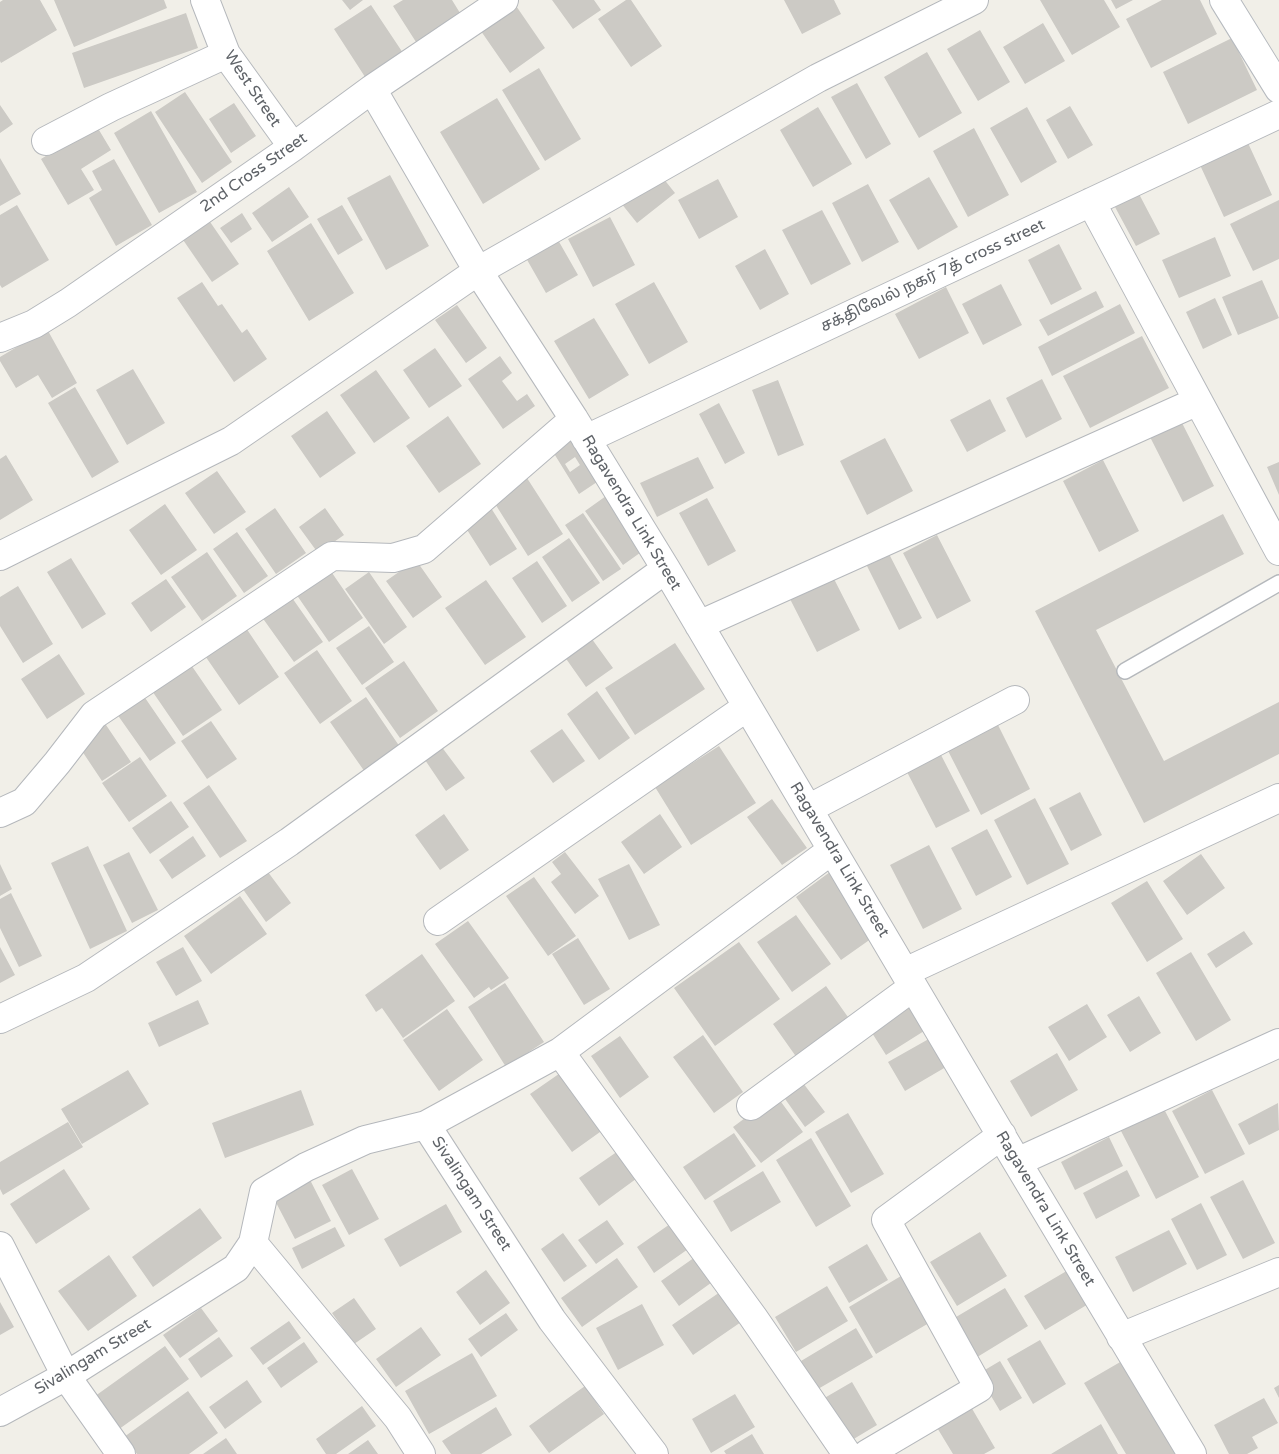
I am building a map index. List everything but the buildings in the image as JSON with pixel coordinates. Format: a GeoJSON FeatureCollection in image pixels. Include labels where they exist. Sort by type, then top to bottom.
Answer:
{"type":"FeatureCollection","features":[{"type":"Feature","properties":{"kind":"street","name":"West Street"},"geometry":{"type":"LineString","coordinates":[[205,0],[226,54],[293,147]]}},
{"type":"Feature","properties":{"kind":"street","name":"2nd Cross Street"},"geometry":{"type":"LineString","coordinates":[[0,338],[34,324],[68,303],[293,147],[372,89],[504,0]]}},
{"type":"Feature","properties":{"kind":"street"},"geometry":{"type":"LineString","coordinates":[[0,556],[231,441],[478,271],[818,78],[974,0]]}},
{"type":"Feature","properties":{"kind":"street"},"geometry":{"type":"LineString","coordinates":[[1224,0],[1279,89]]}},
{"type":"Feature","properties":{"kind":"street"},"geometry":{"type":"LineString","coordinates":[[46,142],[111,107],[226,54]]}},
{"type":"Feature","properties":{"kind":"street","name":"Ragavendra Link Street"},"geometry":{"type":"LineString","coordinates":[[372,89],[478,271],[580,429],[666,569],[1192,1454]]}},
{"type":"Feature","properties":{"kind":"street","name":"சக்திவேல் நகர் 7த் cross street"},"geometry":{"type":"LineString","coordinates":[[0,813],[24,802],[58,763],[94,715],[332,556],[393,558],[424,549],[580,429],[1091,202],[1279,114]]}},
{"type":"Feature","properties":{"kind":"street"},"geometry":{"type":"LineString","coordinates":[[1091,202],[1279,551]]}},
{"type":"Feature","properties":{"kind":"street"},"geometry":{"type":"LineString","coordinates":[[699,625],[1198,401]]}},
{"type":"Feature","properties":{"kind":"street"},"geometry":{"type":"LineString","coordinates":[[0,1020],[86,978],[281,848],[666,569]]}},
{"type":"Feature","properties":{"kind":"street"},"geometry":{"type":"LineString","coordinates":[[808,809],[1015,700]]}},
{"type":"Feature","properties":{"kind":"street"},"geometry":{"type":"LineString","coordinates":[[438,921],[747,707]]}},
{"type":"Feature","properties":{"kind":"street"},"geometry":{"type":"LineString","coordinates":[[751,1106],[909,979],[1279,798]]}},
{"type":"Feature","properties":{"kind":"street"},"geometry":{"type":"LineString","coordinates":[[426,1125],[560,1052],[832,850]]}},
{"type":"Feature","properties":{"kind":"street"},"geometry":{"type":"LineString","coordinates":[[1017,1162],[1279,1044]]}},
{"type":"Feature","properties":{"kind":"street"},"geometry":{"type":"LineString","coordinates":[[560,1052],[753,1317],[847,1454]]}},
{"type":"Feature","properties":{"kind":"street","name":"Sivalingam Street"},"geometry":{"type":"LineString","coordinates":[[0,1412],[66,1376],[236,1268],[253,1243],[264,1192],[306,1167],[365,1140],[426,1125],[552,1320],[654,1454]]}},
{"type":"Feature","properties":{"kind":"street"},"geometry":{"type":"LineString","coordinates":[[867,1454],[979,1388],[886,1220],[1002,1135]]}},
{"type":"Feature","properties":{"kind":"street"},"geometry":{"type":"LineString","coordinates":[[253,1243],[398,1418],[421,1454]]}},
{"type":"Feature","properties":{"kind":"street"},"geometry":{"type":"LineString","coordinates":[[0,1246],[66,1376],[121,1454]]}},
{"type":"Feature","properties":{"kind":"street"},"geometry":{"type":"LineString","coordinates":[[1121,1337],[1279,1272]]}},
{"type":"Feature","properties":{"kind":"lane"},"geometry":{"type":"LineString","coordinates":[[1126,671],[1279,583]]}}]}
